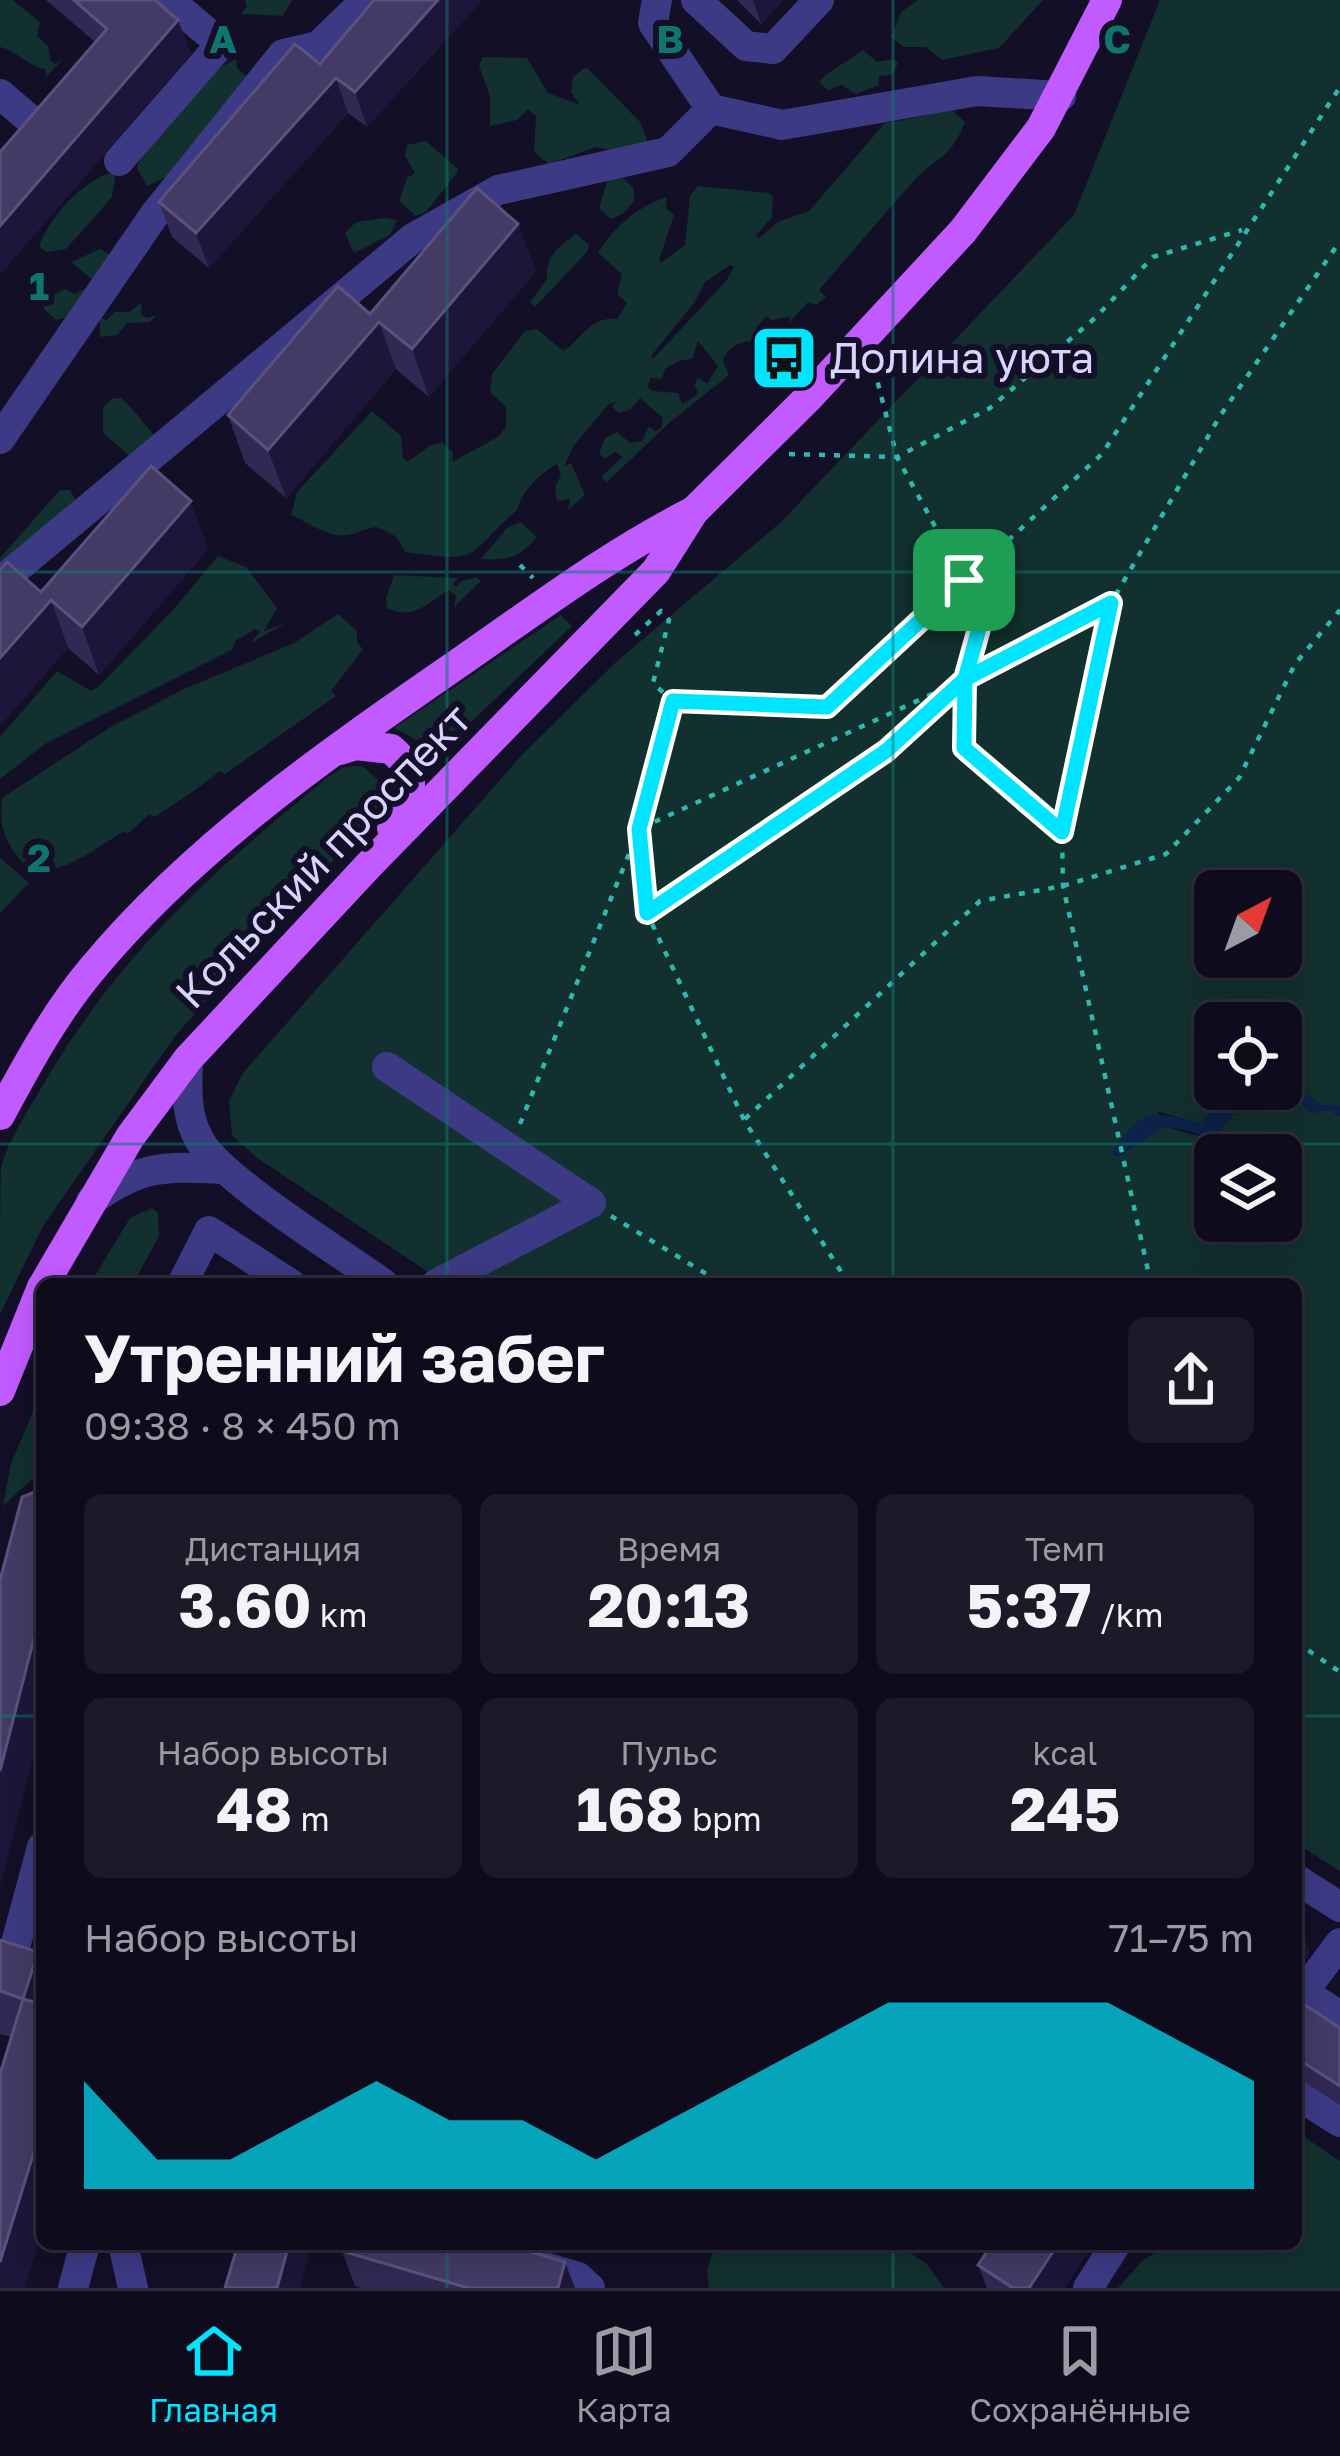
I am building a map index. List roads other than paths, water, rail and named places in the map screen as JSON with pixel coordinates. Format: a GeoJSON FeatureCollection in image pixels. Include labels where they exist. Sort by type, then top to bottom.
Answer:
{"type":"FeatureCollection","features":[{"type":"Feature","properties":{"kind":"main road","name":"Кольский проспект"},"geometry":{"type":"LineString","coordinates":[[48,1278],[130,1137],[188,1059],[368,866],[656,571],[694,511],[963,231],[1061,96],[1107,0]]}},
{"type":"Feature","properties":{"kind":"main road","name":"Кольский проспект"},"geometry":{"type":"LineString","coordinates":[[0,1115],[34,1051],[90,971],[175,881],[328,754],[631,543],[694,511]]}},
{"type":"Feature","properties":{"kind":"main road"},"geometry":{"type":"LineString","coordinates":[[328,754],[356,745],[391,749],[410,770],[411,791],[404,811],[368,866]]}},
{"type":"Feature","properties":{"kind":"main road","name":"Кольский проспект"},"geometry":{"type":"LineString","coordinates":[[0,1390],[36,1303]]}},
{"type":"Feature","properties":{"kind":"street"},"geometry":{"type":"LineString","coordinates":[[119,161],[221,44],[169,0]]}},
{"type":"Feature","properties":{"kind":"street"},"geometry":{"type":"LineString","coordinates":[[0,439],[155,214],[283,54],[318,46],[366,0]]}},
{"type":"Feature","properties":{"kind":"street"},"geometry":{"type":"LineString","coordinates":[[678,0],[655,12],[711,109],[782,125],[976,91],[1061,96]]}},
{"type":"Feature","properties":{"kind":"street"},"geometry":{"type":"LineString","coordinates":[[696,0],[746,46],[773,50],[819,0]]}},
{"type":"Feature","properties":{"kind":"street"},"geometry":{"type":"LineString","coordinates":[[0,94],[40,114],[11,149]]}},
{"type":"Feature","properties":{"kind":"street"},"geometry":{"type":"LineString","coordinates":[[0,582],[413,238],[498,190],[668,152],[711,109]]}},
{"type":"Feature","properties":{"kind":"street"},"geometry":{"type":"LineString","coordinates":[[188,1059],[187,1103],[200,1142],[224,1169],[376,1278]]}},
{"type":"Feature","properties":{"kind":"street"},"geometry":{"type":"LineString","coordinates":[[387,1067],[591,1203],[447,1278]]}},
{"type":"Feature","properties":{"kind":"street"},"geometry":{"type":"LineString","coordinates":[[91,1201],[135,1173],[159,1166],[224,1169]]}},
{"type":"Feature","properties":{"kind":"street"},"geometry":{"type":"LineString","coordinates":[[185,1278],[209,1231],[282,1278]]}},
{"type":"Feature","properties":{"kind":"street"},"geometry":{"type":"LineString","coordinates":[[1302,1883],[1340,1907]]}},
{"type":"Feature","properties":{"kind":"street"},"geometry":{"type":"LineString","coordinates":[[4,1984],[30,1938],[36,1892]]}},
{"type":"Feature","properties":{"kind":"street"},"geometry":{"type":"LineString","coordinates":[[1302,1994],[1340,1943]]}},
{"type":"Feature","properties":{"kind":"street"},"geometry":{"type":"LineString","coordinates":[[1302,1998],[1340,2016]]}},
{"type":"Feature","properties":{"kind":"street"},"geometry":{"type":"LineString","coordinates":[[1302,2098],[1340,2122]]}},
{"type":"Feature","properties":{"kind":"street"},"geometry":{"type":"LineString","coordinates":[[73,2288],[83,2250]]}},
{"type":"Feature","properties":{"kind":"street"},"geometry":{"type":"LineString","coordinates":[[124,2250],[133,2288]]}},
{"type":"Feature","properties":{"kind":"street"},"geometry":{"type":"LineString","coordinates":[[486,2250],[578,2277],[590,2288]]}},
{"type":"Feature","properties":{"kind":"street"},"geometry":{"type":"LineString","coordinates":[[1088,2288],[1112,2250]]}},
{"type":"Feature","properties":{"kind":"water"},"geometry":{"type":"Polygon","coordinates":[[[1302,1092],[1321,1105],[1340,1105],[1340,1116],[1329,1110],[1312,1113],[1302,1103],[1302,1092]]]}},
{"type":"Feature","properties":{"kind":"water"},"geometry":{"type":"Polygon","coordinates":[[[1210,1110],[1234,1110],[1218,1134],[1165,1127],[1118,1157],[1111,1153],[1148,1116],[1201,1124],[1210,1110]]]}},
{"type":"Feature","properties":{"kind":"place","name":"Долина уюта"},"geometry":{"type":"Point","coordinates":[784,358]}}]}
